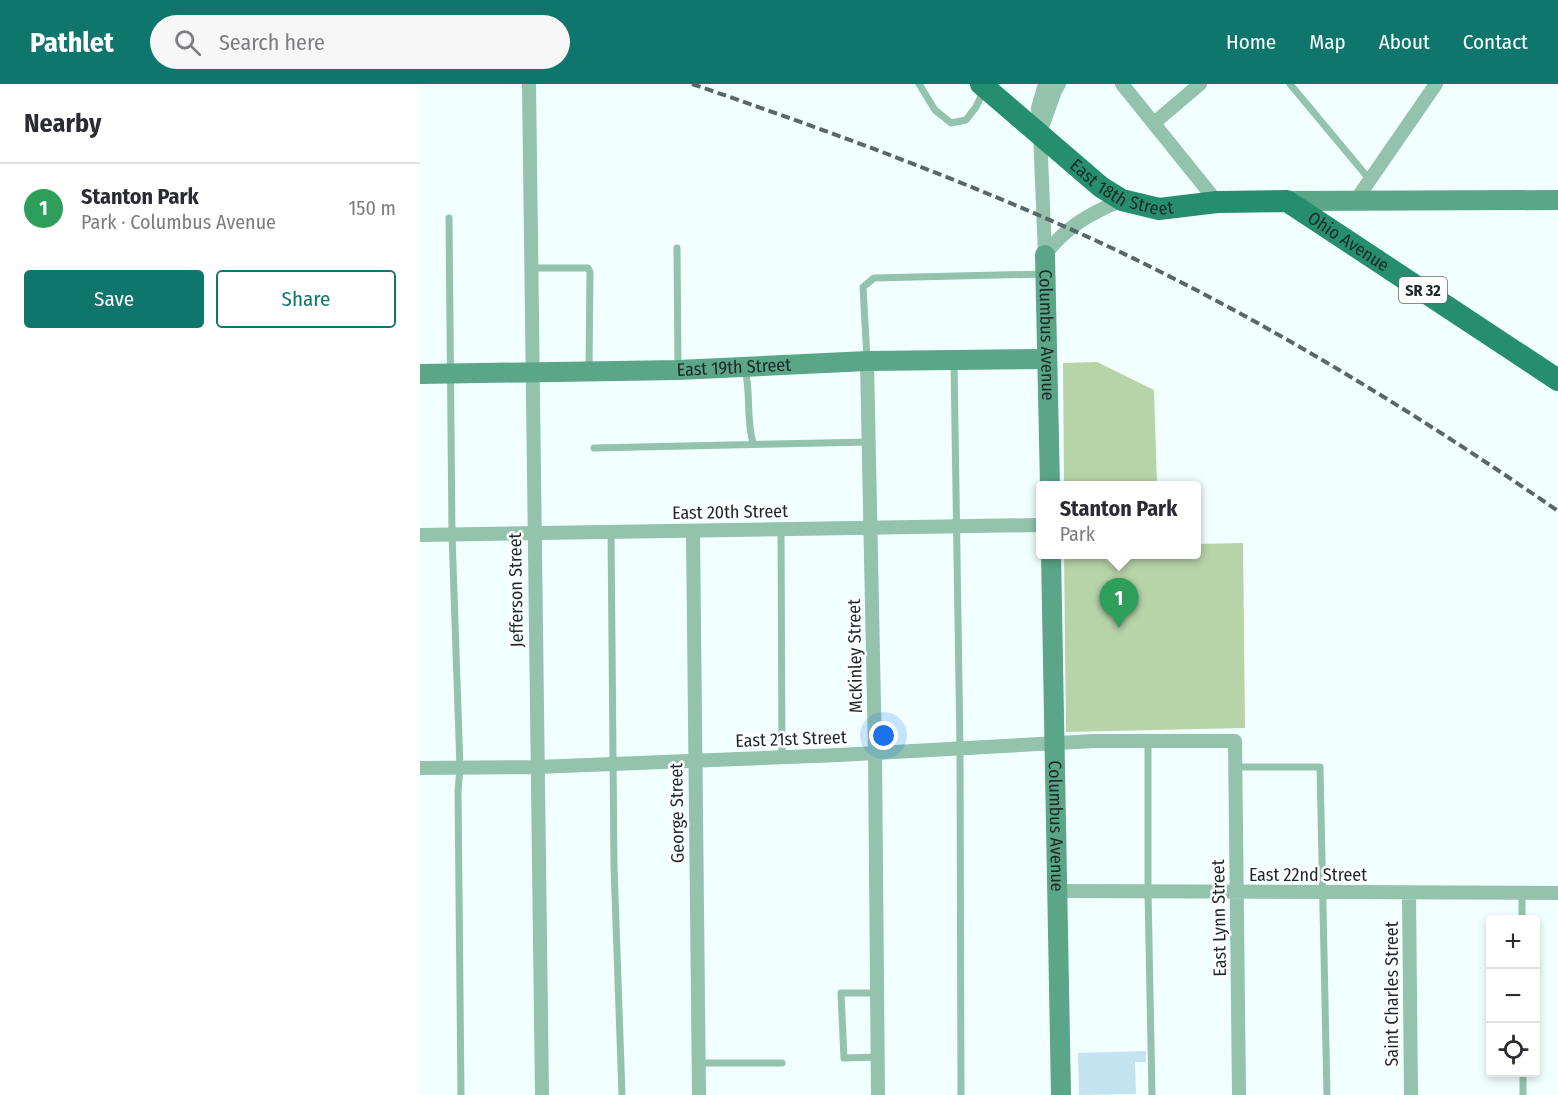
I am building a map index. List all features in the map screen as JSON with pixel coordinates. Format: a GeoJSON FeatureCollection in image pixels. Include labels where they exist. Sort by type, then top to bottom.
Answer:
{"type":"FeatureCollection","features":[{"type":"Feature","properties":{"kind":"main road"},"geometry":{"type":"LineString","coordinates":[[983,86],[1040,133]]}},
{"type":"Feature","properties":{"kind":"main road","name":"East 18th Street"},"geometry":{"type":"LineString","coordinates":[[1040,133],[1101,187],[1122,200],[1159,209],[1217,202]]}},
{"type":"Feature","properties":{"kind":"main road","name":"Ohio Avenue"},"geometry":{"type":"LineString","coordinates":[[1217,202],[1287,201],[1558,380]]}},
{"type":"Feature","properties":{"kind":"street","name":"Jefferson Street"},"geometry":{"type":"LineString","coordinates":[[529,84],[542,1095]]}},
{"type":"Feature","properties":{"kind":"street"},"geometry":{"type":"LineString","coordinates":[[1040,133],[1038,108],[1045,84]]}},
{"type":"Feature","properties":{"kind":"street","name":"Columbus Avenue"},"geometry":{"type":"LineString","coordinates":[[1050,481],[1040,133],[1059,84]]}},
{"type":"Feature","properties":{"kind":"street"},"geometry":{"type":"LineString","coordinates":[[1122,84],[1217,202]]}},
{"type":"Feature","properties":{"kind":"street"},"geometry":{"type":"LineString","coordinates":[[1154,123],[1200,84]]}},
{"type":"Feature","properties":{"kind":"street"},"geometry":{"type":"LineString","coordinates":[[1356,200],[1436,84]]}},
{"type":"Feature","properties":{"kind":"street","name":"Columbus Avenue"},"geometry":{"type":"LineString","coordinates":[[1045,265],[1054,242],[1089,214],[1122,200]]}},
{"type":"Feature","properties":{"kind":"street"},"geometry":{"type":"LineString","coordinates":[[1287,201],[1558,200]]}},
{"type":"Feature","properties":{"kind":"street","name":"East 19th Street"},"geometry":{"type":"LineString","coordinates":[[420,374],[678,370],[867,361],[1047,358]]}},
{"type":"Feature","properties":{"kind":"street","name":"McKinley Street"},"geometry":{"type":"LineString","coordinates":[[867,361],[875,753],[878,1095]]}},
{"type":"Feature","properties":{"kind":"street","name":"East 20th Street"},"geometry":{"type":"LineString","coordinates":[[420,535],[1036,525]]}},
{"type":"Feature","properties":{"kind":"street","name":"George Street"},"geometry":{"type":"LineString","coordinates":[[693,531],[699,1095]]}},
{"type":"Feature","properties":{"kind":"street","name":"Columbus Avenue"},"geometry":{"type":"LineString","coordinates":[[1051,559],[1061,1095]]}},
{"type":"Feature","properties":{"kind":"street","name":"East 21st Street"},"geometry":{"type":"LineString","coordinates":[[420,768],[537,767],[782,758],[1095,741],[1235,741]]}},
{"type":"Feature","properties":{"kind":"street","name":"East Lynn Street"},"geometry":{"type":"LineString","coordinates":[[1235,741],[1239,1095]]}},
{"type":"Feature","properties":{"kind":"street","name":"East 22nd Street"},"geometry":{"type":"LineString","coordinates":[[1058,891],[1558,893]]}},
{"type":"Feature","properties":{"kind":"street","name":"Saint Charles Street"},"geometry":{"type":"LineString","coordinates":[[1409,893],[1411,1095]]}},
{"type":"Feature","properties":{"kind":"lane"},"geometry":{"type":"LineString","coordinates":[[919,84],[934,110],[951,123],[966,120],[976,107],[983,86]]}},
{"type":"Feature","properties":{"kind":"lane"},"geometry":{"type":"LineString","coordinates":[[1290,84],[1370,180]]}},
{"type":"Feature","properties":{"kind":"lane"},"geometry":{"type":"LineString","coordinates":[[448,218],[452,535],[460,768],[458,791],[461,1095]]}},
{"type":"Feature","properties":{"kind":"lane"},"geometry":{"type":"LineString","coordinates":[[677,248],[678,370]]}},
{"type":"Feature","properties":{"kind":"lane"},"geometry":{"type":"LineString","coordinates":[[867,361],[864,287],[874,278],[1045,265]]}},
{"type":"Feature","properties":{"kind":"lane"},"geometry":{"type":"LineString","coordinates":[[530,268],[588,268],[590,272],[589,372]]}},
{"type":"Feature","properties":{"kind":"lane"},"geometry":{"type":"LineString","coordinates":[[954,359],[962,1095]]}},
{"type":"Feature","properties":{"kind":"lane"},"geometry":{"type":"LineString","coordinates":[[744,366],[748,381],[750,433],[753,443]]}},
{"type":"Feature","properties":{"kind":"lane"},"geometry":{"type":"LineString","coordinates":[[594,448],[869,442]]}},
{"type":"Feature","properties":{"kind":"lane"},"geometry":{"type":"LineString","coordinates":[[782,529],[782,758]]}},
{"type":"Feature","properties":{"kind":"lane"},"geometry":{"type":"LineString","coordinates":[[611,532],[614,866],[622,1095]]}},
{"type":"Feature","properties":{"kind":"lane"},"geometry":{"type":"LineString","coordinates":[[1148,741],[1152,1095]]}},
{"type":"Feature","properties":{"kind":"lane"},"geometry":{"type":"LineString","coordinates":[[1235,767],[1320,767],[1327,1095]]}},
{"type":"Feature","properties":{"kind":"lane"},"geometry":{"type":"LineString","coordinates":[[1522,893],[1522,915]]}},
{"type":"Feature","properties":{"kind":"lane"},"geometry":{"type":"LineString","coordinates":[[878,993],[841,993],[844,1058],[878,1057]]}},
{"type":"Feature","properties":{"kind":"lane"},"geometry":{"type":"LineString","coordinates":[[699,1064],[782,1063]]}},
{"type":"Feature","properties":{"kind":"lane"},"geometry":{"type":"LineString","coordinates":[[1523,1077],[1523,1095]]}},
{"type":"Feature","properties":{"kind":"green space"},"geometry":{"type":"Polygon","coordinates":[[[1097,362],[1154,390],[1157,481],[1064,481],[1063,363],[1097,362]]]}},
{"type":"Feature","properties":{"kind":"green space"},"geometry":{"type":"Polygon","coordinates":[[[1243,543],[1245,728],[1066,732],[1064,559],[1201,559],[1201,544],[1243,543]]]}},
{"type":"Feature","properties":{"kind":"building"},"geometry":{"type":"Polygon","coordinates":[[[1146,1051],[1146,1062],[1135,1062],[1136,1094],[1079,1095],[1078,1053],[1146,1051]]]}},
{"type":"Feature","properties":{"kind":"railway"},"geometry":{"type":"LineString","coordinates":[[692,84],[799,121],[1010,203],[1172,277],[1341,371],[1451,439],[1558,511]]}},
{"type":"Feature","properties":{"kind":"place","name":"Stanton Park"},"geometry":{"type":"Point","coordinates":[1119,628]}}]}
